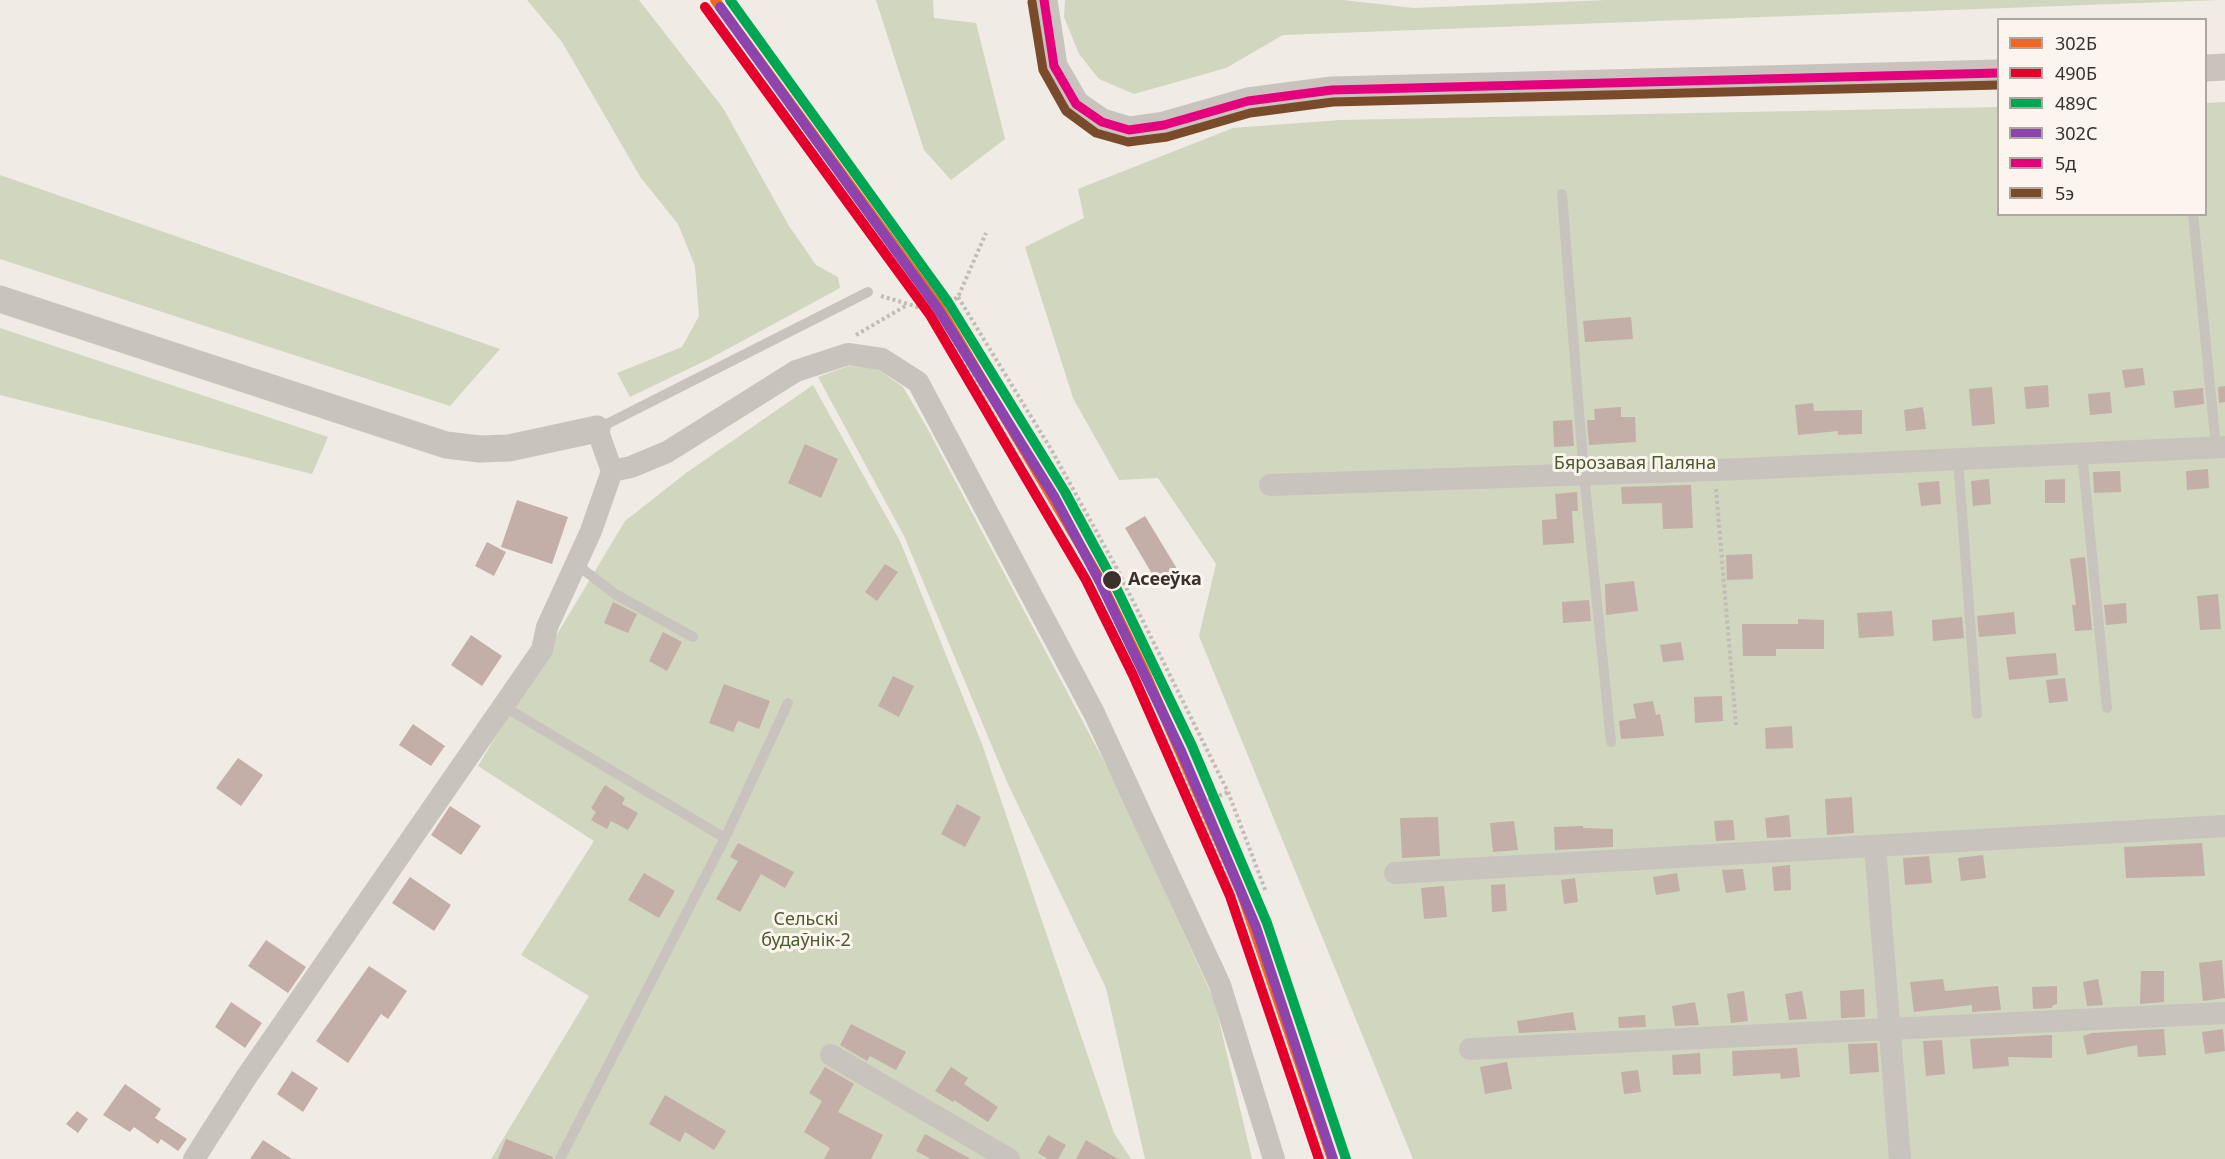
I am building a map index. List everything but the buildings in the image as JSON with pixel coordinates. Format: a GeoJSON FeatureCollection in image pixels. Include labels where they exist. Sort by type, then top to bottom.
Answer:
{"type":"FeatureCollection","features":[{"type":"Feature","properties":{"kind":"street"},"geometry":{"type":"LineString","coordinates":[[1044,0],[1054,66],[1076,104],[1102,122],[1130,130],[1148,128],[1248,101],[1332,90],[1997,73]]}},
{"type":"Feature","properties":{"kind":"street"},"geometry":{"type":"LineString","coordinates":[[2207,68],[2225,67]]}},
{"type":"Feature","properties":{"kind":"street"},"geometry":{"type":"LineString","coordinates":[[0,299],[446,445],[480,449],[509,448],[597,429],[612,471],[591,531],[547,627],[542,650],[245,1079],[194,1159]]}},
{"type":"Feature","properties":{"kind":"street"},"geometry":{"type":"LineString","coordinates":[[612,471],[631,467],[667,452],[796,371],[848,354],[882,359],[918,382],[1094,713],[1220,985],[1274,1159]]}},
{"type":"Feature","properties":{"kind":"street"},"geometry":{"type":"LineString","coordinates":[[1270,485],[1714,470],[2221,447]]}},
{"type":"Feature","properties":{"kind":"street"},"geometry":{"type":"LineString","coordinates":[[1395,873],[2225,826]]}},
{"type":"Feature","properties":{"kind":"street"},"geometry":{"type":"LineString","coordinates":[[1875,846],[1900,1159]]}},
{"type":"Feature","properties":{"kind":"street"},"geometry":{"type":"LineString","coordinates":[[1470,1049],[2225,1013]]}},
{"type":"Feature","properties":{"kind":"street"},"geometry":{"type":"LineString","coordinates":[[831,1055],[1010,1159]]}},
{"type":"Feature","properties":{"kind":"lane"},"geometry":{"type":"LineString","coordinates":[[1562,194],[1584,475],[1611,742]]}},
{"type":"Feature","properties":{"kind":"lane"},"geometry":{"type":"LineString","coordinates":[[2193,216],[2221,447]]}},
{"type":"Feature","properties":{"kind":"lane"},"geometry":{"type":"LineString","coordinates":[[597,429],[868,292]]}},
{"type":"Feature","properties":{"kind":"lane"},"geometry":{"type":"LineString","coordinates":[[2082,453],[2107,708]]}},
{"type":"Feature","properties":{"kind":"lane"},"geometry":{"type":"LineString","coordinates":[[1958,459],[1977,714]]}},
{"type":"Feature","properties":{"kind":"lane"},"geometry":{"type":"LineString","coordinates":[[575,564],[615,594],[693,637]]}},
{"type":"Feature","properties":{"kind":"lane"},"geometry":{"type":"LineString","coordinates":[[560,1159],[725,838],[788,702]]}},
{"type":"Feature","properties":{"kind":"lane"},"geometry":{"type":"LineString","coordinates":[[502,706],[725,838]]}},
{"type":"Feature","properties":{"kind":"path"},"geometry":{"type":"LineString","coordinates":[[868,292],[928,310],[940,308],[958,297],[986,233]]}},
{"type":"Feature","properties":{"kind":"path"},"geometry":{"type":"LineString","coordinates":[[958,297],[1052,452],[1116,567],[1228,792],[1266,892]]}},
{"type":"Feature","properties":{"kind":"path"},"geometry":{"type":"LineString","coordinates":[[928,310],[998,421],[1087,580],[1197,805],[1234,899]]}},
{"type":"Feature","properties":{"kind":"path"},"geometry":{"type":"LineString","coordinates":[[1714,470],[1724,560],[1736,725]]}},
{"type":"Feature","properties":{"kind":"path"},"geometry":{"type":"LineString","coordinates":[[1087,580],[1116,567]]}},
{"type":"Feature","properties":{"kind":"path"},"geometry":{"type":"LineString","coordinates":[[1197,805],[1228,792]]}},
{"type":"Feature","properties":{"kind":"green space"},"geometry":{"type":"Polygon","coordinates":[[[527,0],[639,0],[723,108],[789,226],[816,265],[838,277],[840,288],[709,359],[630,397],[617,373],[682,347],[699,316],[695,266],[678,224],[641,178],[562,42],[527,0]]]}},
{"type":"Feature","properties":{"kind":"green space"},"geometry":{"type":"Polygon","coordinates":[[[876,0],[933,0],[934,18],[976,23],[1005,139],[951,180],[924,150],[876,0]]]}},
{"type":"Feature","properties":{"kind":"green space"},"geometry":{"type":"Polygon","coordinates":[[[1065,0],[1343,0],[1414,8],[1607,0],[2220,0],[1283,35],[1226,68],[1134,94],[1099,79],[1079,54],[1064,17],[1065,0]]]}},
{"type":"Feature","properties":{"kind":"green space","name":"Бярозавая Паляна"},"geometry":{"type":"Polygon","coordinates":[[[2225,102],[2225,1159],[1413,1159],[1199,636],[1216,564],[1158,478],[1119,480],[1073,398],[1025,247],[1084,218],[1078,189],[1233,128],[1340,120],[1997,107],[1997,216],[2207,216],[2207,103],[2225,102]]]}},
{"type":"Feature","properties":{"kind":"green space"},"geometry":{"type":"Polygon","coordinates":[[[0,175],[500,349],[450,406],[0,259],[0,175]]]}},
{"type":"Feature","properties":{"kind":"green space"},"geometry":{"type":"Polygon","coordinates":[[[0,328],[328,437],[312,474],[0,395],[0,328]]]}},
{"type":"Feature","properties":{"kind":"green space"},"geometry":{"type":"Polygon","coordinates":[[[848,366],[876,368],[903,387],[926,426],[1116,784],[1214,1000],[1252,1159],[1145,1159],[1106,988],[1007,782],[904,536],[818,377],[848,366]]]}},
{"type":"Feature","properties":{"kind":"green space","name":"Сельскі будаўнік-2"},"geometry":{"type":"Polygon","coordinates":[[[813,385],[900,541],[982,744],[1114,1133],[1131,1159],[491,1159],[589,996],[521,955],[594,841],[478,766],[625,521],[686,473],[813,385]]]}},
{"type":"Feature","properties":{"kind":"transit line","name":"302Б"},"geometry":{"type":"LineString","coordinates":[[715,0],[940,308],[1097,574],[1144,670],[1241,892],[1332,1159]]}},
{"type":"Feature","properties":{"kind":"transit line","name":"489С"},"geometry":{"type":"LineString","coordinates":[[730,0],[948,302],[1065,492],[1112,579],[1192,746],[1267,923],[1346,1159]]}},
{"type":"Feature","properties":{"kind":"transit line","name":"5д"},"geometry":{"type":"LineString","coordinates":[[1044,0],[1054,66],[1076,104],[1102,122],[1129,130],[1164,125],[1248,101],[1332,90],[1997,73]]}},
{"type":"Feature","properties":{"kind":"transit line","name":"5э"},"geometry":{"type":"LineString","coordinates":[[1032,2],[1043,70],[1066,111],[1096,133],[1128,142],[1167,137],[1250,113],[1333,102],[1997,85]]}},
{"type":"Feature","properties":{"kind":"transit line","name":"490Б"},"geometry":{"type":"LineString","coordinates":[[705,7],[930,315],[1086,580],[1133,675],[1230,896],[1319,1159]]}},
{"type":"Feature","properties":{"kind":"transit line","name":"302С"},"geometry":{"type":"LineString","coordinates":[[720,7],[938,309],[1055,498],[1101,584],[1181,751],[1256,927],[1333,1159]]}},
{"type":"Feature","properties":{"kind":"place","name":"Асееўка"},"geometry":{"type":"Point","coordinates":[1112,580]}}]}
